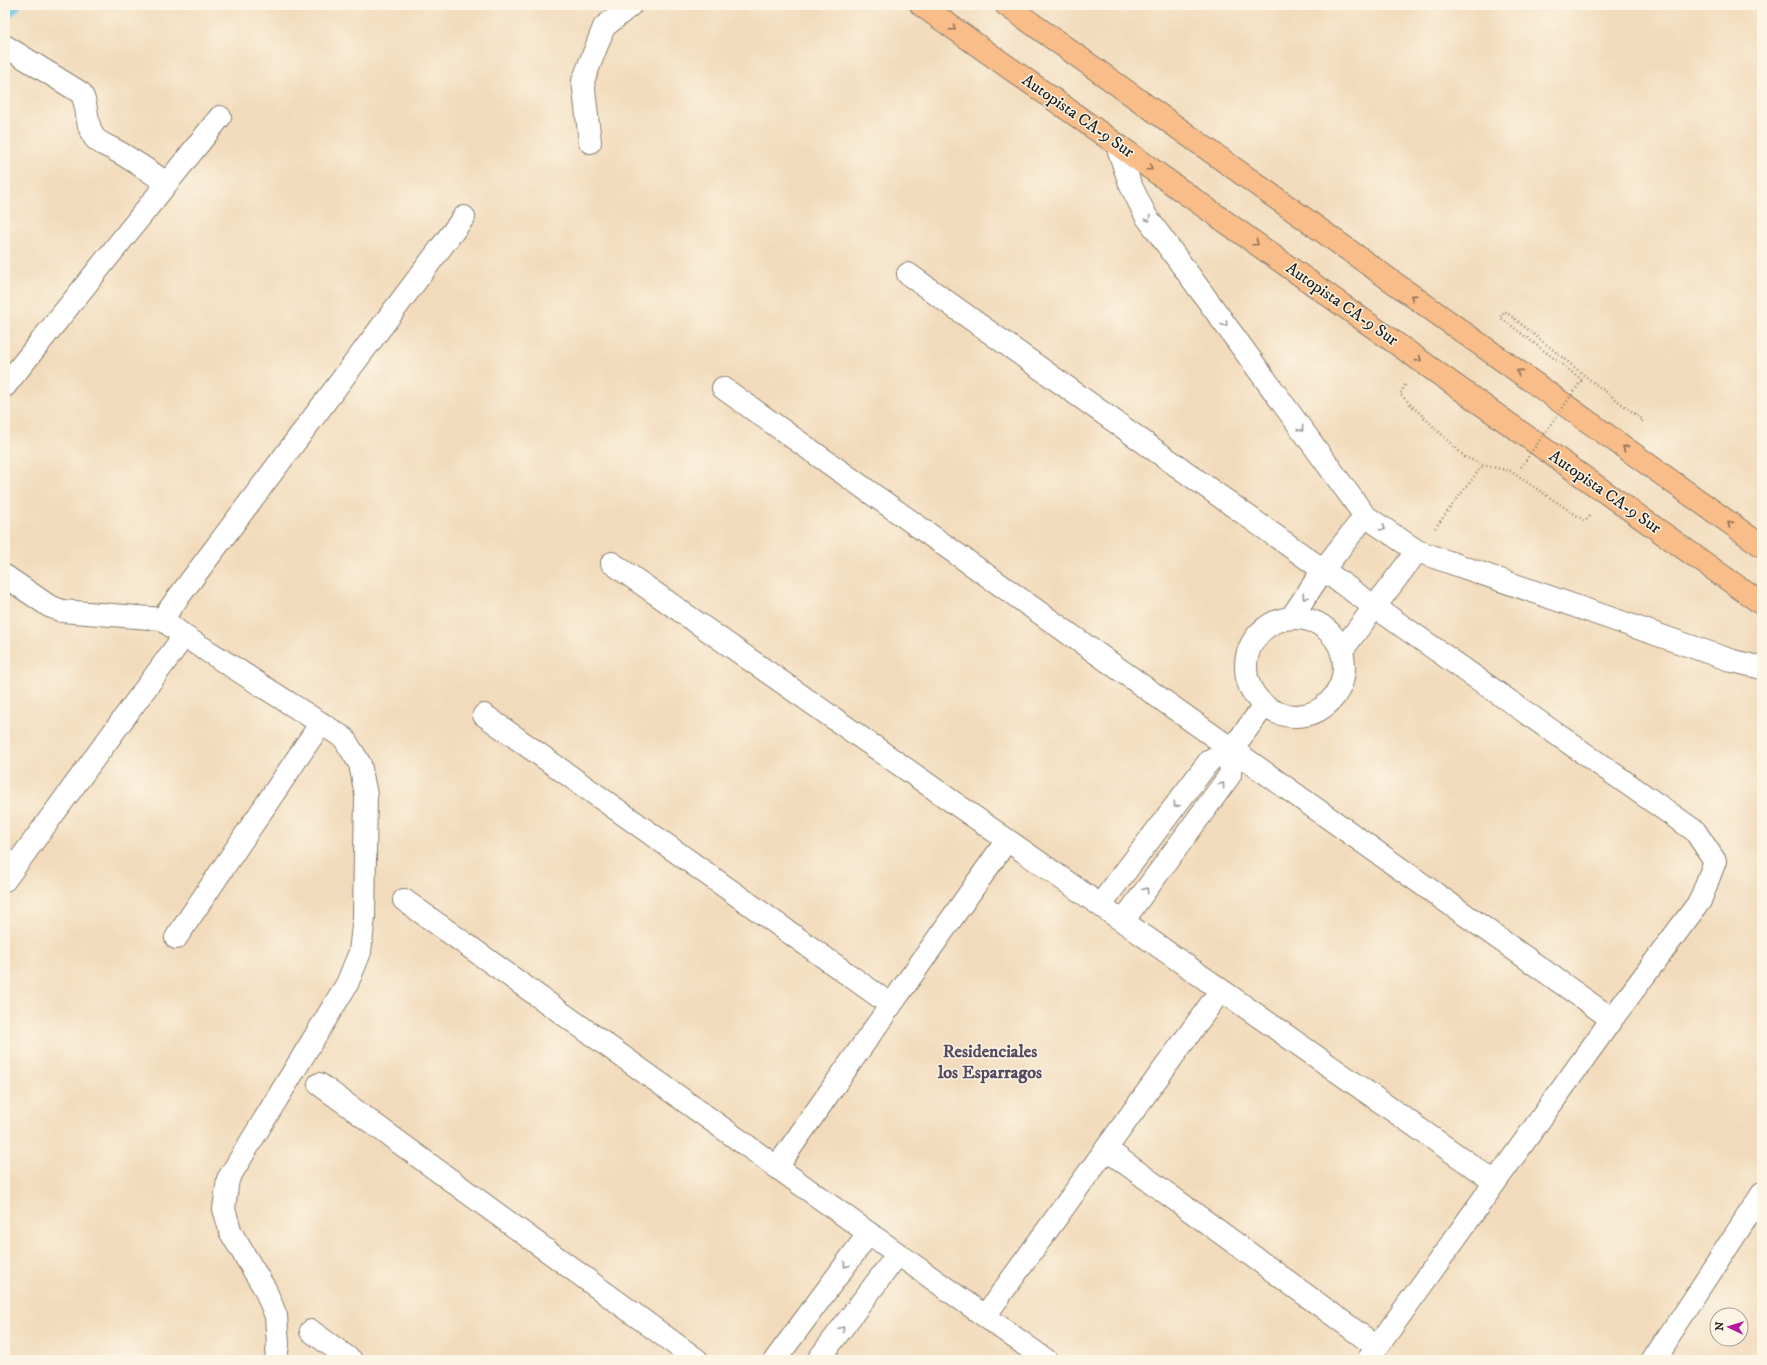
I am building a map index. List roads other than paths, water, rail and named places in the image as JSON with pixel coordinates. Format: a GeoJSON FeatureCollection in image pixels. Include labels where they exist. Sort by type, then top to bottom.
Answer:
{"type":"FeatureCollection","features":[{"type":"Feature","properties":{"kind":"highway","name":"Autopista CA-9 Sur"},"geometry":{"type":"LineString","coordinates":[[921,5],[1762,604]]}},
{"type":"Feature","properties":{"kind":"highway"},"geometry":{"type":"LineString","coordinates":[[1006,5],[1762,546]]}},
{"type":"Feature","properties":{"kind":"street"},"geometry":{"type":"LineString","coordinates":[[590,142],[583,81],[604,27],[631,5]]}},
{"type":"Feature","properties":{"kind":"street"},"geometry":{"type":"LineString","coordinates":[[5,46],[81,93],[84,99],[88,121],[93,136],[99,142],[115,150],[167,184]]}},
{"type":"Feature","properties":{"kind":"street"},"geometry":{"type":"LineString","coordinates":[[5,386],[220,117]]}},
{"type":"Feature","properties":{"kind":"street"},"geometry":{"type":"LineString","coordinates":[[1117,144],[1130,184],[1146,216],[1365,516],[1417,551],[1733,661],[1762,668]]}},
{"type":"Feature","properties":{"kind":"street"},"geometry":{"type":"LineString","coordinates":[[162,619],[464,217]]}},
{"type":"Feature","properties":{"kind":"street"},"geometry":{"type":"LineString","coordinates":[[908,274],[1374,607],[1695,831],[1715,861],[1700,901],[1612,1019],[1373,1353],[1106,1149]]}},
{"type":"Feature","properties":{"kind":"street"},"geometry":{"type":"LineString","coordinates":[[723,388],[1612,1019]]}},
{"type":"Feature","properties":{"kind":"street"},"geometry":{"type":"LineString","coordinates":[[1291,618],[1324,570],[1365,516]]}},
{"type":"Feature","properties":{"kind":"street"},"geometry":{"type":"LineString","coordinates":[[1342,650],[1417,551]]}},
{"type":"Feature","properties":{"kind":"street"},"geometry":{"type":"LineString","coordinates":[[612,563],[1495,1182]]}},
{"type":"Feature","properties":{"kind":"street"},"geometry":{"type":"LineString","coordinates":[[5,576],[49,606],[62,611],[162,619],[184,636],[344,738],[360,764],[366,795],[364,917],[360,952],[347,984],[228,1179],[224,1208],[231,1233],[265,1289],[276,1316],[278,1344],[276,1360]]}},
{"type":"Feature","properties":{"kind":"street"},"geometry":{"type":"LineString","coordinates":[[1291,618],[1312,620],[1331,632],[1342,650],[1345,668],[1341,687],[1331,702],[1317,713],[1299,717],[1280,715],[1264,706],[1253,694],[1247,678],[1246,661],[1251,645],[1261,631],[1275,622],[1291,618]]}},
{"type":"Feature","properties":{"kind":"street"},"geometry":{"type":"LineString","coordinates":[[5,880],[184,636]]}},
{"type":"Feature","properties":{"kind":"street"},"geometry":{"type":"LineString","coordinates":[[1100,905],[1210,760],[1232,749],[1264,706]]}},
{"type":"Feature","properties":{"kind":"street"},"geometry":{"type":"LineString","coordinates":[[484,715],[891,1005]]}},
{"type":"Feature","properties":{"kind":"street"},"geometry":{"type":"LineString","coordinates":[[176,938],[321,723]]}},
{"type":"Feature","properties":{"kind":"street"},"geometry":{"type":"LineString","coordinates":[[1123,921],[1230,775],[1232,749]]}},
{"type":"Feature","properties":{"kind":"street"},"geometry":{"type":"LineString","coordinates":[[777,1167],[1007,840]]}},
{"type":"Feature","properties":{"kind":"street"},"geometry":{"type":"LineString","coordinates":[[404,900],[1046,1360]]}},
{"type":"Feature","properties":{"kind":"street"},"geometry":{"type":"LineString","coordinates":[[985,1316],[1221,990]]}},
{"type":"Feature","properties":{"kind":"street"},"geometry":{"type":"LineString","coordinates":[[319,1084],[696,1360]]}},
{"type":"Feature","properties":{"kind":"street"},"geometry":{"type":"LineString","coordinates":[[1653,1360],[1762,1194]]}},
{"type":"Feature","properties":{"kind":"street"},"geometry":{"type":"LineString","coordinates":[[775,1360],[869,1233]]}},
{"type":"Feature","properties":{"kind":"street"},"geometry":{"type":"LineString","coordinates":[[818,1360],[898,1254]]}},
{"type":"Feature","properties":{"kind":"street"},"geometry":{"type":"LineString","coordinates":[[311,1331],[352,1360]]}},
{"type":"Feature","properties":{"kind":"waterway"},"geometry":{"type":"LineString","coordinates":[[5,18],[17,5]]}},
{"type":"Feature","properties":{"kind":"district","name":"Residenciales los Esparragos"},"geometry":{"type":"Point","coordinates":[990,1062]}}]}
